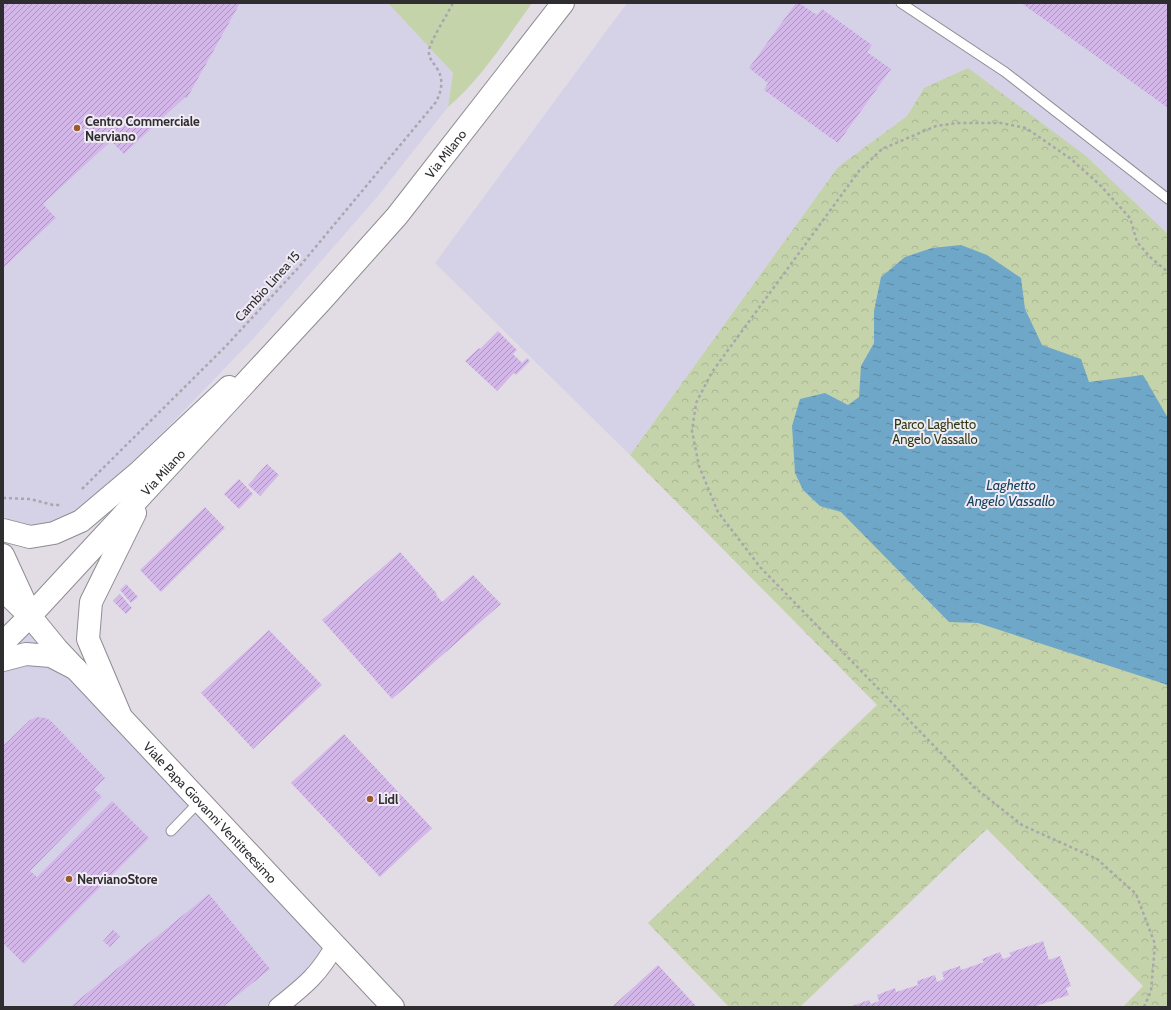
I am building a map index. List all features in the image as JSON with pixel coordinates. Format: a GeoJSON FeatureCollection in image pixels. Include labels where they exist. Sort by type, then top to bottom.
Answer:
{"type":"FeatureCollection","features":[{"type":"Feature","properties":{"kind":"main road","name":"Via Milano"},"geometry":{"type":"LineString","coordinates":[[3,643],[148,489],[397,216],[563,3]]}},
{"type":"Feature","properties":{"kind":"main road","name":"Via Milano"},"geometry":{"type":"LineString","coordinates":[[3,530],[30,537],[54,533],[81,521],[138,473],[322,300]]}},
{"type":"Feature","properties":{"kind":"main road"},"geometry":{"type":"LineString","coordinates":[[121,717],[88,639],[91,602],[148,489]]}},
{"type":"Feature","properties":{"kind":"main road"},"geometry":{"type":"LineString","coordinates":[[3,555],[30,616]]}},
{"type":"Feature","properties":{"kind":"main road"},"geometry":{"type":"LineString","coordinates":[[3,590],[30,616]]}},
{"type":"Feature","properties":{"kind":"main road","name":"Viale Papa Giovanni Ventitreesimo"},"geometry":{"type":"LineString","coordinates":[[30,616],[76,669],[394,1007]]}},
{"type":"Feature","properties":{"kind":"main road"},"geometry":{"type":"LineString","coordinates":[[3,660],[26,654],[51,656],[76,669]]}},
{"type":"Feature","properties":{"kind":"street"},"geometry":{"type":"LineString","coordinates":[[310,981],[327,960],[335,945]]}},
{"type":"Feature","properties":{"kind":"street"},"geometry":{"type":"LineString","coordinates":[[278,1007],[310,981],[333,969],[351,963]]}},
{"type":"Feature","properties":{"kind":"lane"},"geometry":{"type":"LineString","coordinates":[[901,3],[1005,72],[1168,199]]}},
{"type":"Feature","properties":{"kind":"lane"},"geometry":{"type":"LineString","coordinates":[[171,832],[200,801]]}},
{"type":"Feature","properties":{"kind":"path","name":"Cambio Linea 15"},"geometry":{"type":"LineString","coordinates":[[77,493],[225,347],[294,272],[436,102],[442,86],[441,78],[438,70],[431,60],[429,50],[454,3]]}},
{"type":"Feature","properties":{"kind":"path"},"geometry":{"type":"LineString","coordinates":[[1144,1007],[1151,990],[1155,944],[1136,894],[1097,859],[1022,825],[975,788],[760,567],[718,512],[699,466],[692,431],[696,403],[712,372],[858,171],[882,149],[936,126],[957,123],[994,123],[1026,128],[1071,160],[1099,184],[1130,218],[1137,242],[1150,257],[1168,272]]}},
{"type":"Feature","properties":{"kind":"path"},"geometry":{"type":"LineString","coordinates":[[3,498],[30,499],[53,505],[60,505],[67,502]]}},
{"type":"Feature","properties":{"kind":"shaded area"},"geometry":{"type":"Polygon","coordinates":[[[3,3],[388,3],[453,73],[448,107],[378,196],[254,338],[171,424],[84,509],[47,528],[15,524],[3,516],[3,3]]]}},
{"type":"Feature","properties":{"kind":"shaded area"},"geometry":{"type":"Polygon","coordinates":[[[627,3],[1168,3],[1168,234],[1086,156],[924,88],[907,116],[838,167],[630,455],[435,263],[627,3]]]}},
{"type":"Feature","properties":{"kind":"shaded area"},"geometry":{"type":"Polygon","coordinates":[[[30,616],[335,945],[278,1007],[3,1007],[3,643],[30,616]]]}},
{"type":"Feature","properties":{"kind":"green space"},"geometry":{"type":"Polygon","coordinates":[[[388,3],[532,3],[483,71],[448,107],[453,73],[388,3]]]}},
{"type":"Feature","properties":{"kind":"green space","name":"Parco Laghetto Angelo Vassallo"},"geometry":{"type":"Polygon","coordinates":[[[968,68],[1086,156],[1168,234],[1168,1007],[1123,1007],[1143,986],[987,829],[800,1007],[729,1007],[648,923],[877,705],[630,455],[838,167],[907,116],[924,88],[968,68]]]}},
{"type":"Feature","properties":{"kind":"water","name":"Laghetto Angelo Vassallo"},"geometry":{"type":"Polygon","coordinates":[[[961,245],[987,255],[1021,278],[1025,309],[1042,345],[1081,359],[1089,382],[1143,375],[1168,418],[1168,686],[978,623],[949,622],[841,512],[820,506],[803,490],[795,473],[792,426],[800,399],[825,393],[848,405],[859,397],[861,366],[874,343],[874,311],[881,277],[905,257],[932,248],[961,245]]]}},
{"type":"Feature","properties":{"kind":"building","name":"Centro Commerciale Nerviano"},"geometry":{"type":"Polygon","coordinates":[[[3,3],[238,3],[239,5],[187,98],[185,97],[124,154],[111,141],[43,204],[56,218],[3,268],[3,3]]]}},
{"type":"Feature","properties":{"kind":"building"},"geometry":{"type":"Polygon","coordinates":[[[796,3],[799,3],[817,15],[822,9],[872,45],[867,52],[891,69],[838,143],[764,90],[768,83],[749,68],[796,3]]]}},
{"type":"Feature","properties":{"kind":"building"},"geometry":{"type":"Polygon","coordinates":[[[1021,3],[1168,3],[1168,108],[1075,41],[1021,3]]]}},
{"type":"Feature","properties":{"kind":"building"},"geometry":{"type":"Polygon","coordinates":[[[498,331],[517,350],[513,354],[522,363],[527,358],[530,361],[516,375],[514,373],[497,391],[465,361],[479,348],[480,349],[498,331]]]}},
{"type":"Feature","properties":{"kind":"building"},"geometry":{"type":"Polygon","coordinates":[[[267,464],[279,475],[260,496],[248,485],[267,464]]]}},
{"type":"Feature","properties":{"kind":"building"},"geometry":{"type":"Polygon","coordinates":[[[239,479],[253,494],[239,509],[224,494],[239,479]]]}},
{"type":"Feature","properties":{"kind":"building"},"geometry":{"type":"Polygon","coordinates":[[[205,507],[225,528],[161,592],[140,570],[205,507]]]}},
{"type":"Feature","properties":{"kind":"building"},"geometry":{"type":"Polygon","coordinates":[[[400,552],[437,594],[436,595],[442,602],[473,575],[501,604],[392,699],[322,620],[400,552]]]}},
{"type":"Feature","properties":{"kind":"building"},"geometry":{"type":"Polygon","coordinates":[[[126,584],[138,597],[131,603],[120,590],[126,584]]]}},
{"type":"Feature","properties":{"kind":"building"},"geometry":{"type":"Polygon","coordinates":[[[120,594],[132,608],[126,614],[113,601],[120,594]]]}},
{"type":"Feature","properties":{"kind":"building"},"geometry":{"type":"Polygon","coordinates":[[[269,630],[322,685],[253,749],[201,693],[269,630]]]}},
{"type":"Feature","properties":{"kind":"building"},"geometry":{"type":"Polygon","coordinates":[[[37,717],[46,718],[51,721],[105,778],[94,789],[102,797],[30,871],[37,877],[112,801],[149,838],[24,964],[3,943],[3,746],[30,720],[37,717]]]}},
{"type":"Feature","properties":{"kind":"building"},"geometry":{"type":"Polygon","coordinates":[[[344,734],[432,828],[380,877],[291,783],[344,734]]]}},
{"type":"Feature","properties":{"kind":"building"},"geometry":{"type":"Polygon","coordinates":[[[209,894],[270,969],[223,1007],[70,1007],[209,894]]]}},
{"type":"Feature","properties":{"kind":"building"},"geometry":{"type":"Polygon","coordinates":[[[113,930],[120,936],[110,947],[103,941],[113,930]]]}},
{"type":"Feature","properties":{"kind":"building"},"geometry":{"type":"Polygon","coordinates":[[[1043,941],[1049,960],[1060,956],[1071,986],[1066,988],[1069,995],[1033,1007],[849,1007],[869,1000],[871,1004],[879,1001],[877,995],[895,988],[896,992],[918,985],[917,981],[935,975],[937,982],[944,979],[942,972],[960,966],[961,970],[973,966],[984,962],[982,959],[1000,952],[1003,959],[1011,956],[1009,953],[1043,941]]]}},
{"type":"Feature","properties":{"kind":"building"},"geometry":{"type":"Polygon","coordinates":[[[658,965],[697,1007],[612,1007],[624,996],[658,965]]]}},
{"type":"Feature","properties":{"kind":"place","name":"Centro Commerciale Nerviano"},"geometry":{"type":"Point","coordinates":[77,128]}},
{"type":"Feature","properties":{"kind":"place","name":"Lidl"},"geometry":{"type":"Point","coordinates":[370,799]}},
{"type":"Feature","properties":{"kind":"place","name":"NervianoStore"},"geometry":{"type":"Point","coordinates":[69,879]}}]}
